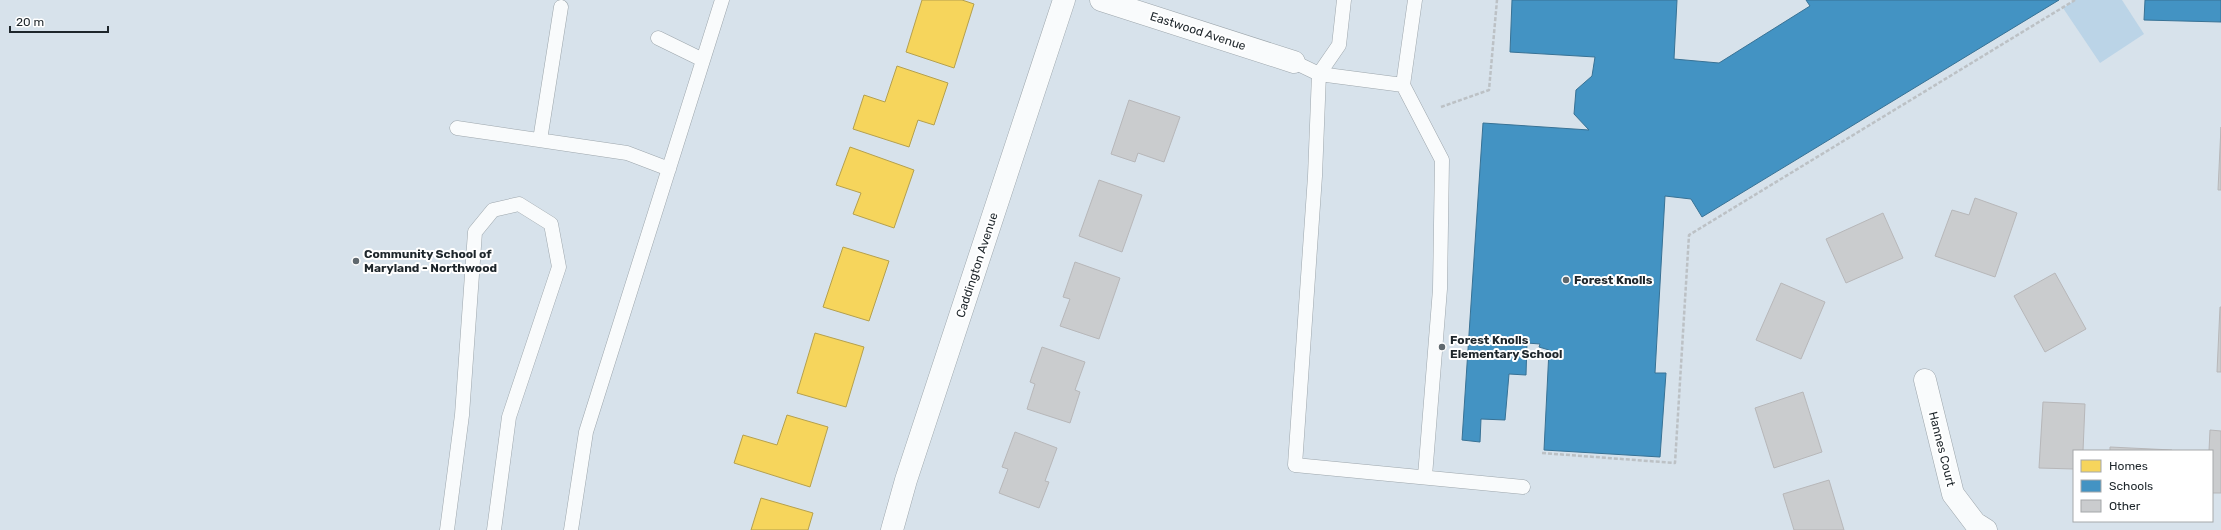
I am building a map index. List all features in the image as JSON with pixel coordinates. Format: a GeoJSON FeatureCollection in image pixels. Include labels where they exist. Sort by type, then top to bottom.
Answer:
{"type":"FeatureCollection","features":[{"type":"Feature","properties":{"kind":"street","name":"Caddington Avenue"},"geometry":{"type":"LineString","coordinates":[[892,530],[906,480],[1064,0]]}},
{"type":"Feature","properties":{"kind":"street","name":"Eastwood Avenue"},"geometry":{"type":"LineString","coordinates":[[1101,0],[1294,62]]}},
{"type":"Feature","properties":{"kind":"street","name":"Hannes Court"},"geometry":{"type":"LineString","coordinates":[[1925,380],[1952,494],[1975,523],[1986,530]]}},
{"type":"Feature","properties":{"kind":"lane"},"geometry":{"type":"LineString","coordinates":[[571,530],[586,432],[722,0]]}},
{"type":"Feature","properties":{"kind":"lane"},"geometry":{"type":"LineString","coordinates":[[1344,0],[1339,45],[1319,74],[1315,176],[1295,465],[1425,476],[1523,487]]}},
{"type":"Feature","properties":{"kind":"lane"},"geometry":{"type":"LineString","coordinates":[[1415,0],[1402,85],[1442,160],[1440,289],[1425,476]]}},
{"type":"Feature","properties":{"kind":"lane"},"geometry":{"type":"LineString","coordinates":[[540,140],[561,7]]}},
{"type":"Feature","properties":{"kind":"lane"},"geometry":{"type":"LineString","coordinates":[[658,38],[703,60]]}},
{"type":"Feature","properties":{"kind":"lane"},"geometry":{"type":"LineString","coordinates":[[1294,62],[1319,74],[1402,85]]}},
{"type":"Feature","properties":{"kind":"lane"},"geometry":{"type":"LineString","coordinates":[[457,128],[627,153],[669,169]]}},
{"type":"Feature","properties":{"kind":"lane"},"geometry":{"type":"LineString","coordinates":[[447,530],[462,415],[475,232],[493,210],[519,204],[551,224],[559,266],[509,418],[494,530]]}},
{"type":"Feature","properties":{"kind":"path"},"geometry":{"type":"LineString","coordinates":[[1440,107],[1489,90],[1497,0]]}},
{"type":"Feature","properties":{"kind":"path"},"geometry":{"type":"LineString","coordinates":[[1542,453],[1675,463],[1689,235],[2076,0]]}},
{"type":"Feature","properties":{"kind":"shaded area"},"geometry":{"type":"Polygon","coordinates":[[[2075,0],[2122,0],[2144,34],[2100,63],[2063,8],[2075,0]]]}},
{"type":"Feature","properties":{"kind":"building: Homes"},"geometry":{"type":"Polygon","coordinates":[[[922,0],[962,0],[974,4],[954,68],[906,52],[922,0]]]}},
{"type":"Feature","properties":{"kind":"building: Homes"},"geometry":{"type":"Polygon","coordinates":[[[897,66],[948,83],[934,125],[918,120],[909,147],[853,129],[864,95],[885,102],[897,66]]]}},
{"type":"Feature","properties":{"kind":"building: Homes"},"geometry":{"type":"Polygon","coordinates":[[[850,147],[914,170],[894,228],[853,214],[861,193],[836,185],[850,147]]]}},
{"type":"Feature","properties":{"kind":"building: Homes"},"geometry":{"type":"Polygon","coordinates":[[[843,247],[889,261],[869,321],[823,307],[843,247]]]}},
{"type":"Feature","properties":{"kind":"building: Homes"},"geometry":{"type":"Polygon","coordinates":[[[815,333],[864,347],[846,407],[797,393],[815,333]]]}},
{"type":"Feature","properties":{"kind":"building: Homes"},"geometry":{"type":"Polygon","coordinates":[[[787,415],[828,427],[810,487],[734,463],[743,435],[777,445],[787,415]]]}},
{"type":"Feature","properties":{"kind":"building: Homes"},"geometry":{"type":"Polygon","coordinates":[[[761,498],[813,513],[808,530],[751,530],[761,498]]]}},
{"type":"Feature","properties":{"kind":"building: Schools","name":"Forest Knolls"},"geometry":{"type":"Polygon","coordinates":[[[1512,0],[1677,0],[1674,59],[1719,63],[1810,6],[1806,0],[2059,0],[1702,217],[1691,199],[1665,196],[1655,373],[1666,373],[1660,457],[1544,450],[1549,350],[1539,347],[1540,344],[1527,343],[1526,375],[1509,374],[1505,420],[1481,419],[1480,442],[1462,440],[1483,123],[1589,130],[1574,114],[1576,90],[1592,76],[1595,57],[1510,52],[1512,0]]]}},
{"type":"Feature","properties":{"kind":"building: Schools"},"geometry":{"type":"Polygon","coordinates":[[[2145,0],[2221,0],[2221,22],[2144,20],[2145,0]]]}},
{"type":"Feature","properties":{"kind":"building: Other"},"geometry":{"type":"Polygon","coordinates":[[[1129,100],[1180,117],[1164,162],[1138,153],[1135,162],[1111,154],[1129,100]]]}},
{"type":"Feature","properties":{"kind":"building: Other"},"geometry":{"type":"Polygon","coordinates":[[[2221,127],[2221,190],[2218,190],[2221,127]]]}},
{"type":"Feature","properties":{"kind":"building: Other"},"geometry":{"type":"Polygon","coordinates":[[[1099,180],[1142,195],[1122,252],[1079,236],[1099,180]]]}},
{"type":"Feature","properties":{"kind":"building: Other"},"geometry":{"type":"Polygon","coordinates":[[[1975,198],[2017,213],[1995,277],[1935,256],[1952,210],[1969,215],[1975,198]]]}},
{"type":"Feature","properties":{"kind":"building: Other"},"geometry":{"type":"Polygon","coordinates":[[[1883,213],[1903,258],[1846,283],[1826,239],[1883,213]]]}},
{"type":"Feature","properties":{"kind":"building: Other"},"geometry":{"type":"Polygon","coordinates":[[[1075,262],[1120,278],[1099,339],[1060,326],[1070,299],[1063,297],[1075,262]]]}},
{"type":"Feature","properties":{"kind":"building: Other"},"geometry":{"type":"Polygon","coordinates":[[[2055,273],[2086,329],[2045,352],[2014,296],[2055,273]]]}},
{"type":"Feature","properties":{"kind":"building: Other"},"geometry":{"type":"Polygon","coordinates":[[[1781,283],[1825,302],[1801,359],[1756,340],[1781,283]]]}},
{"type":"Feature","properties":{"kind":"building: Other"},"geometry":{"type":"Polygon","coordinates":[[[2220,307],[2221,372],[2217,372],[2220,307]]]}},
{"type":"Feature","properties":{"kind":"building: Other"},"geometry":{"type":"Polygon","coordinates":[[[1042,347],[1085,362],[1075,390],[1080,392],[1070,423],[1027,409],[1035,384],[1030,382],[1042,347]]]}},
{"type":"Feature","properties":{"kind":"building: Other"},"geometry":{"type":"Polygon","coordinates":[[[1803,392],[1822,452],[1774,468],[1755,408],[1803,392]]]}},
{"type":"Feature","properties":{"kind":"building: Other"},"geometry":{"type":"Polygon","coordinates":[[[2043,402],[2085,404],[2083,450],[2073,450],[2073,469],[2039,468],[2043,402]]]}},
{"type":"Feature","properties":{"kind":"building: Other"},"geometry":{"type":"Polygon","coordinates":[[[2210,430],[2221,431],[2221,493],[2213,493],[2213,450],[2209,450],[2210,430]]]}},
{"type":"Feature","properties":{"kind":"building: Other"},"geometry":{"type":"Polygon","coordinates":[[[1015,432],[1057,448],[1045,481],[1049,482],[1039,508],[999,493],[1008,469],[1002,467],[1015,432]]]}},
{"type":"Feature","properties":{"kind":"building: Other"},"geometry":{"type":"Polygon","coordinates":[[[2110,447],[2172,450],[2110,450],[2110,447]]]}},
{"type":"Feature","properties":{"kind":"building: Other"},"geometry":{"type":"Polygon","coordinates":[[[1829,480],[1844,530],[1794,530],[1783,494],[1829,480]]]}},
{"type":"Feature","properties":{"kind":"place","name":"Community School of Maryland - Northwood"},"geometry":{"type":"Point","coordinates":[356,261]}},
{"type":"Feature","properties":{"kind":"place","name":"Forest Knolls"},"geometry":{"type":"Point","coordinates":[1566,280]}},
{"type":"Feature","properties":{"kind":"place","name":"Forest Knolls Elementary School"},"geometry":{"type":"Point","coordinates":[1442,347]}}]}
